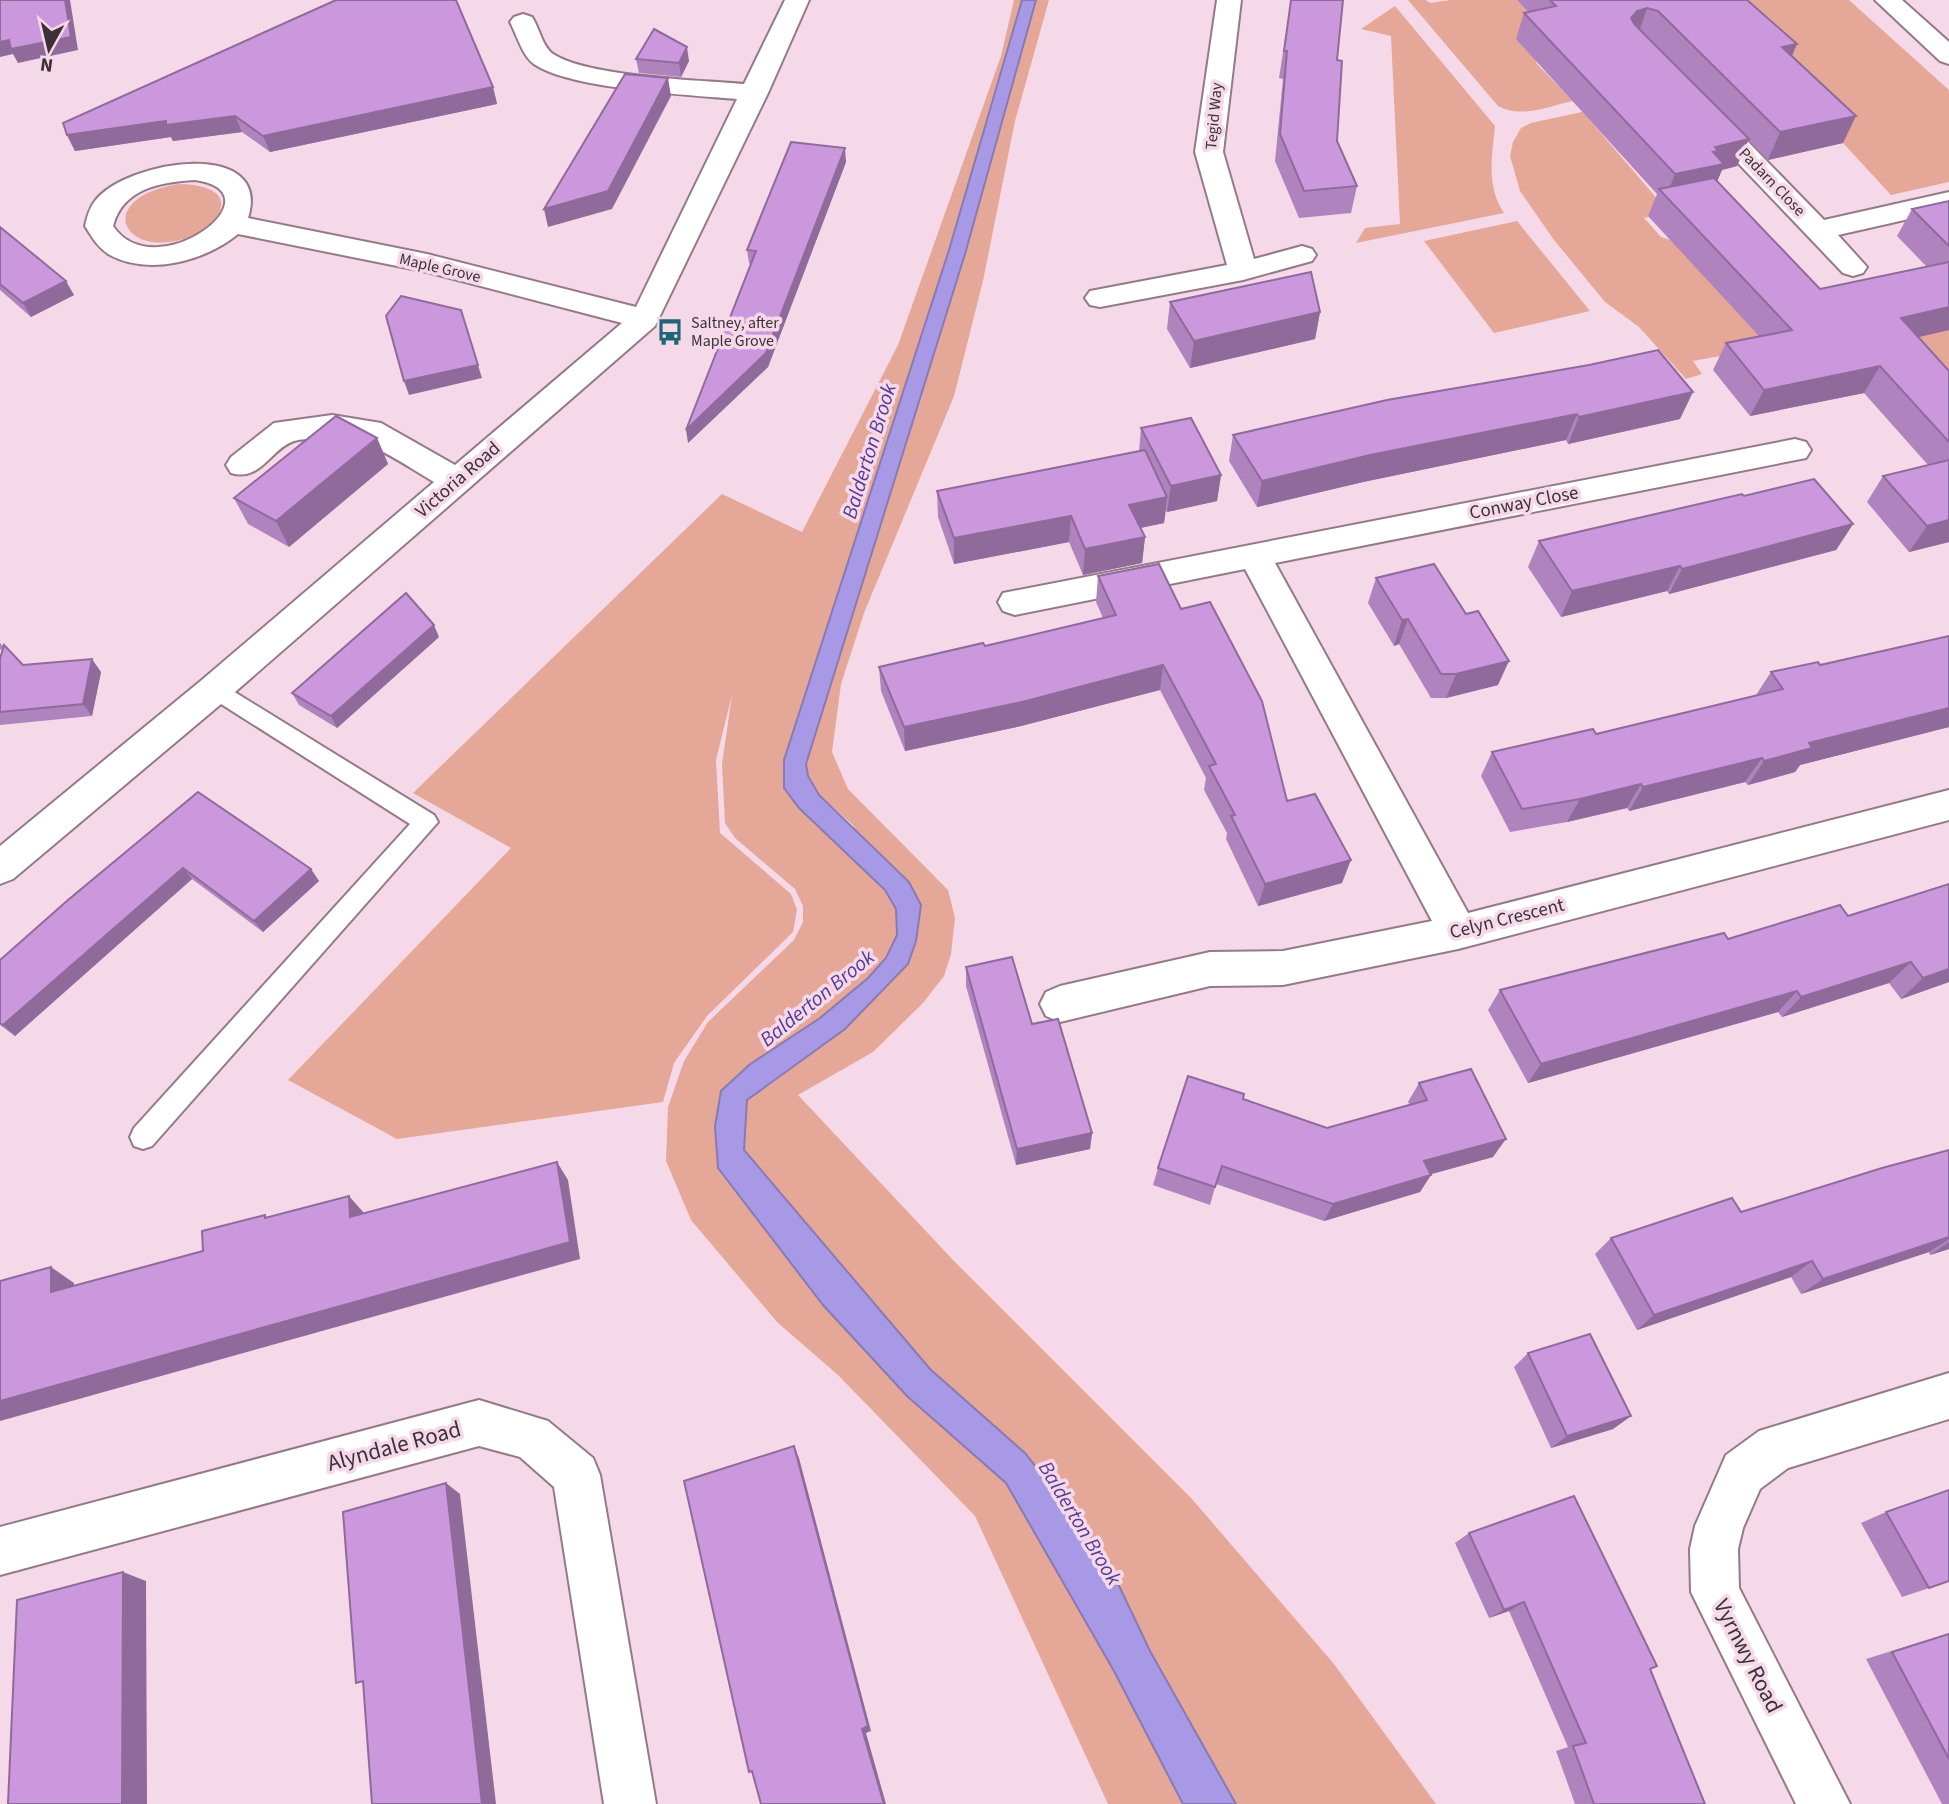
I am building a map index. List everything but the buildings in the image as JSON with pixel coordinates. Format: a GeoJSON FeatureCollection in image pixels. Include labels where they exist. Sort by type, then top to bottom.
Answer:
{"type":"FeatureCollection","features":[{"type":"Feature","properties":{"kind":"street","name":"Victoria Road"},"geometry":{"type":"LineString","coordinates":[[3,859],[215,689],[645,319],[797,0]]}},
{"type":"Feature","properties":{"kind":"street","name":"Tegid Way"},"geometry":{"type":"LineString","coordinates":[[1229,0],[1209,152],[1243,271]]}},
{"type":"Feature","properties":{"kind":"street"},"geometry":{"type":"LineString","coordinates":[[1887,0],[1949,56]]}},
{"type":"Feature","properties":{"kind":"street"},"geometry":{"type":"LineString","coordinates":[[523,22],[541,57],[557,66],[589,74],[755,93]]}},
{"type":"Feature","properties":{"kind":"street","name":"Padarn Close"},"geometry":{"type":"LineString","coordinates":[[1688,96],[1853,267]]}},
{"type":"Feature","properties":{"kind":"street"},"geometry":{"type":"LineString","coordinates":[[188,170],[210,172],[232,183],[241,194],[241,208],[232,224],[212,240],[189,249],[167,254],[142,255],[121,250],[104,238],[99,226],[105,206],[119,192],[153,176],[188,170]]}},
{"type":"Feature","properties":{"kind":"street","name":"Padarn Close"},"geometry":{"type":"LineString","coordinates":[[1819,230],[1949,201]]}},
{"type":"Feature","properties":{"kind":"street","name":"Maple Grove"},"geometry":{"type":"LineString","coordinates":[[232,224],[427,263],[645,319]]}},
{"type":"Feature","properties":{"kind":"street"},"geometry":{"type":"LineString","coordinates":[[1100,298],[1243,271],[1302,255]]}},
{"type":"Feature","properties":{"kind":"street"},"geometry":{"type":"LineString","coordinates":[[242,465],[285,431],[332,426],[370,431],[457,481]]}},
{"type":"Feature","properties":{"kind":"street","name":"Conway Close"},"geometry":{"type":"LineString","coordinates":[[1015,602],[1795,450]]}},
{"type":"Feature","properties":{"kind":"street"},"geometry":{"type":"LineString","coordinates":[[1254,555],[1458,932]]}},
{"type":"Feature","properties":{"kind":"street","name":"Celyn Crescent"},"geometry":{"type":"LineString","coordinates":[[1060,1004],[1210,969],[1283,968],[1458,932],[1949,805]]}},
{"type":"Feature","properties":{"kind":"street","name":"Vyrnwy Road"},"geometry":{"type":"LineString","coordinates":[[1824,1804],[1715,1592],[1714,1549],[1719,1525],[1744,1472],[1776,1448],[1949,1396]]}},
{"type":"Feature","properties":{"kind":"street","name":"Alyndale Road"},"geometry":{"type":"LineString","coordinates":[[0,1551],[480,1423],[532,1437],[576,1475],[630,1804]]}},
{"type":"Feature","properties":{"kind":"lane"},"geometry":{"type":"LineString","coordinates":[[144,1137],[425,822],[215,689]]}},
{"type":"Feature","properties":{"kind":"shaded area"},"geometry":{"type":"Polygon","coordinates":[[[1014,0],[1022,0],[949,250],[784,760],[784,788],[799,808],[885,890],[896,909],[897,935],[886,958],[868,978],[820,1018],[715,1126],[718,1167],[823,1305],[907,1396],[1006,1483],[1114,1671],[1183,1804],[1108,1804],[975,1516],[838,1375],[777,1322],[691,1220],[666,1161],[668,1107],[684,1061],[708,1022],[794,940],[803,922],[803,906],[795,889],[735,838],[725,823],[722,764],[732,695],[716,760],[720,833],[791,894],[797,910],[793,932],[707,1016],[674,1063],[663,1102],[397,1139],[288,1080],[511,848],[413,793],[722,494],[802,532],[898,345],[1001,56],[1014,0]]]}},
{"type":"Feature","properties":{"kind":"shaded area"},"geometry":{"type":"Polygon","coordinates":[[[1022,0],[1036,0],[965,254],[806,764],[808,776],[819,795],[909,882],[921,905],[916,941],[908,964],[845,1029],[747,1100],[744,1150],[930,1369],[1025,1453],[1104,1554],[1150,1651],[1236,1804],[1183,1804],[1114,1671],[1006,1483],[907,1396],[823,1305],[718,1168],[715,1126],[721,1091],[749,1065],[820,1018],[868,978],[886,958],[897,935],[896,909],[885,890],[799,808],[784,788],[784,760],[949,250],[1022,0]]]}},
{"type":"Feature","properties":{"kind":"shaded area"},"geometry":{"type":"Polygon","coordinates":[[[1036,0],[1049,0],[1015,121],[983,281],[954,396],[864,613],[841,684],[832,752],[848,789],[948,890],[955,918],[951,954],[944,976],[923,1003],[873,1052],[798,1095],[954,1261],[1192,1499],[1334,1664],[1436,1804],[1236,1804],[1150,1651],[1104,1554],[1025,1453],[930,1369],[744,1150],[747,1100],[845,1029],[908,964],[916,941],[853,825],[819,795],[808,776],[806,764],[965,254],[1036,0]]]}},
{"type":"Feature","properties":{"kind":"shaded area"},"geometry":{"type":"Polygon","coordinates":[[[1408,0],[1426,0],[1430,3],[1451,0],[1517,0],[1547,33],[1535,59],[1537,64],[1573,101],[1525,111],[1507,110],[1498,106],[1408,0]]]}},
{"type":"Feature","properties":{"kind":"shaded area"},"geometry":{"type":"Polygon","coordinates":[[[1672,0],[1849,0],[1949,90],[1949,182],[1891,195],[1843,143],[1672,0]]]}},
{"type":"Feature","properties":{"kind":"shaded area"},"geometry":{"type":"Polygon","coordinates":[[[1395,6],[1495,126],[1492,182],[1504,213],[1356,243],[1365,228],[1400,224],[1391,36],[1361,29],[1395,6]]]}},
{"type":"Feature","properties":{"kind":"shaded area"},"geometry":{"type":"Polygon","coordinates":[[[1591,110],[1588,118],[1660,202],[1662,213],[1644,218],[1661,237],[1949,330],[1949,384],[1821,337],[1693,361],[1702,374],[1686,379],[1639,327],[1605,302],[1554,240],[1520,191],[1510,156],[1513,142],[1521,128],[1531,123],[1591,110]]]}},
{"type":"Feature","properties":{"kind":"shaded area"},"geometry":{"type":"Polygon","coordinates":[[[178,184],[203,187],[217,194],[221,205],[217,216],[207,227],[172,242],[152,242],[132,233],[126,222],[126,215],[134,202],[149,192],[178,184]]]}},
{"type":"Feature","properties":{"kind":"shaded area"},"geometry":{"type":"Polygon","coordinates":[[[1517,221],[1590,311],[1494,333],[1424,241],[1517,221]]]}},
{"type":"Feature","properties":{"kind":"place","name":"Saltney, after Maple Grove"},"geometry":{"type":"Point","coordinates":[670,332]}},
{"type":"Feature","properties":{"kind":"water label","name":"Balderton Brook"},"geometry":{"type":"Point","coordinates":[869,451]}},
{"type":"Feature","properties":{"kind":"water label","name":"Balderton Brook"},"geometry":{"type":"Point","coordinates":[817,998]}},
{"type":"Feature","properties":{"kind":"water label","name":"Balderton Brook"},"geometry":{"type":"Point","coordinates":[1080,1523]}}]}
